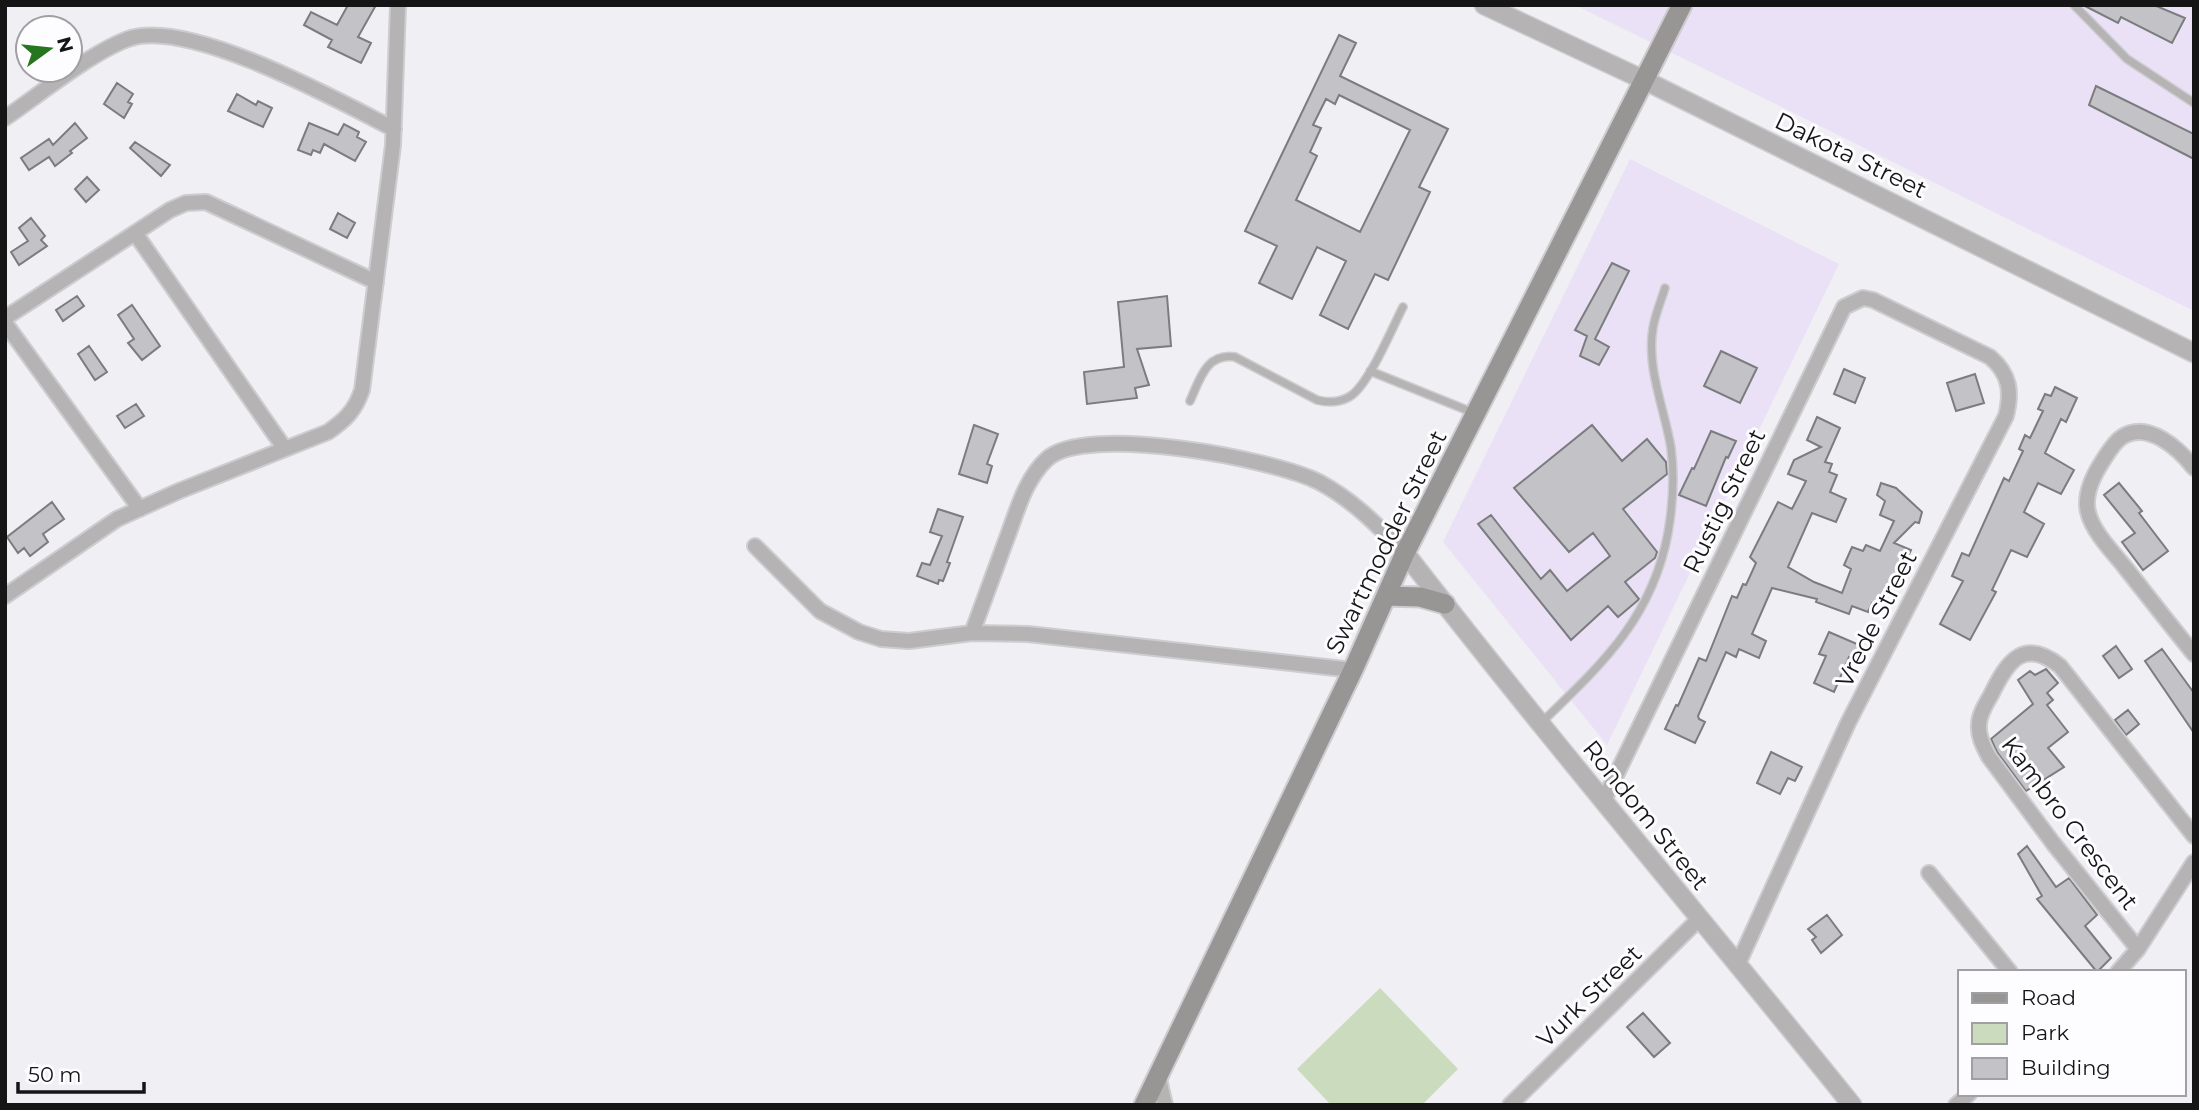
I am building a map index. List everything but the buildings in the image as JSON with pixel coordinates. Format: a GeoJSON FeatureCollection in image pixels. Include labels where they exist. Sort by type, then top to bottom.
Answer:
{"type":"FeatureCollection","features":[{"type":"Feature","properties":{"kind":"main road","name":"Swartmodder Street"},"geometry":{"type":"LineString","coordinates":[[1144,1105],[1353,670],[1405,553],[1682,5]]}},
{"type":"Feature","properties":{"kind":"main road"},"geometry":{"type":"LineString","coordinates":[[1386,596],[1420,597],[1445,604]]}},
{"type":"Feature","properties":{"kind":"street"},"geometry":{"type":"LineString","coordinates":[[5,596],[117,519],[328,432],[344,421],[357,407],[362,390],[394,129],[398,5]]}},
{"type":"Feature","properties":{"kind":"street","name":"Dakota Street"},"geometry":{"type":"LineString","coordinates":[[1484,5],[1644,80],[2194,353]]}},
{"type":"Feature","properties":{"kind":"street"},"geometry":{"type":"LineString","coordinates":[[5,118],[117,44],[151,35],[201,45],[278,70],[394,129]]}},
{"type":"Feature","properties":{"kind":"street"},"geometry":{"type":"LineString","coordinates":[[5,317],[186,203],[206,202],[376,282]]}},
{"type":"Feature","properties":{"kind":"street"},"geometry":{"type":"LineString","coordinates":[[135,233],[285,449]]}},
{"type":"Feature","properties":{"kind":"street","name":"Rustig Street"},"geometry":{"type":"LineString","coordinates":[[1603,802],[1844,307],[1863,298],[1873,300],[1933,329]]}},
{"type":"Feature","properties":{"kind":"street"},"geometry":{"type":"LineString","coordinates":[[5,323],[140,509]]}},
{"type":"Feature","properties":{"kind":"street","name":"Vrede Street"},"geometry":{"type":"LineString","coordinates":[[1738,964],[1848,723],[2006,416],[2010,389],[2000,366],[1990,357],[1933,329]]}},
{"type":"Feature","properties":{"kind":"street"},"geometry":{"type":"LineString","coordinates":[[2194,468],[2169,444],[2156,436],[2144,432],[2124,435],[2115,442],[2096,471],[2089,488],[2087,504],[2088,514],[2101,537],[2194,654]]}},
{"type":"Feature","properties":{"kind":"street"},"geometry":{"type":"LineString","coordinates":[[972,633],[1034,473],[1060,450],[1075,446],[1121,442],[1163,446],[1254,461],[1287,470],[1317,481],[1364,511],[1405,553]]}},
{"type":"Feature","properties":{"kind":"street"},"geometry":{"type":"LineString","coordinates":[[755,546],[820,611],[859,632],[881,639],[909,641],[972,633],[1028,634],[1353,670]]}},
{"type":"Feature","properties":{"kind":"street","name":"Rondom Street"},"geometry":{"type":"LineString","coordinates":[[1405,553],[1603,802],[1852,1105]]}},
{"type":"Feature","properties":{"kind":"street","name":"Kambro Crescent"},"geometry":{"type":"LineString","coordinates":[[2138,950],[2053,843],[1983,746],[1980,715],[2003,668],[2012,659],[2033,653],[2043,655],[2060,666],[2194,836]]}},
{"type":"Feature","properties":{"kind":"street"},"geometry":{"type":"LineString","coordinates":[[2120,970],[2138,950],[2194,862]]}},
{"type":"Feature","properties":{"kind":"street"},"geometry":{"type":"LineString","coordinates":[[1929,873],[2008,970]]}},
{"type":"Feature","properties":{"kind":"street","name":"Vurk Street"},"geometry":{"type":"LineString","coordinates":[[1510,1105],[1699,919]]}},
{"type":"Feature","properties":{"kind":"street"},"geometry":{"type":"LineString","coordinates":[[1158,1075],[1165,1105]]}},
{"type":"Feature","properties":{"kind":"lane"},"geometry":{"type":"LineString","coordinates":[[2074,5],[2127,59],[2194,103]]}},
{"type":"Feature","properties":{"kind":"lane"},"geometry":{"type":"LineString","coordinates":[[1541,724],[1630,628],[1642,610],[1665,550],[1674,488],[1670,445],[1652,352],[1653,328],[1665,288]]}},
{"type":"Feature","properties":{"kind":"lane"},"geometry":{"type":"LineString","coordinates":[[1190,401],[1204,368],[1209,362],[1226,356],[1235,357],[1317,400],[1328,403],[1352,396],[1370,371],[1403,307]]}},
{"type":"Feature","properties":{"kind":"lane"},"geometry":{"type":"LineString","coordinates":[[1370,371],[1475,414]]}},
{"type":"Feature","properties":{"kind":"shaded area"},"geometry":{"type":"Polygon","coordinates":[[[1575,5],[2194,5],[2194,311],[1575,5]]]}},
{"type":"Feature","properties":{"kind":"shaded area"},"geometry":{"type":"Polygon","coordinates":[[[1630,159],[1839,264],[1607,745],[1443,542],[1630,159]]]}},
{"type":"Feature","properties":{"kind":"green space"},"geometry":{"type":"Polygon","coordinates":[[[1380,988],[1458,1069],[1422,1105],[1331,1105],[1297,1069],[1380,988]]]}}]}
